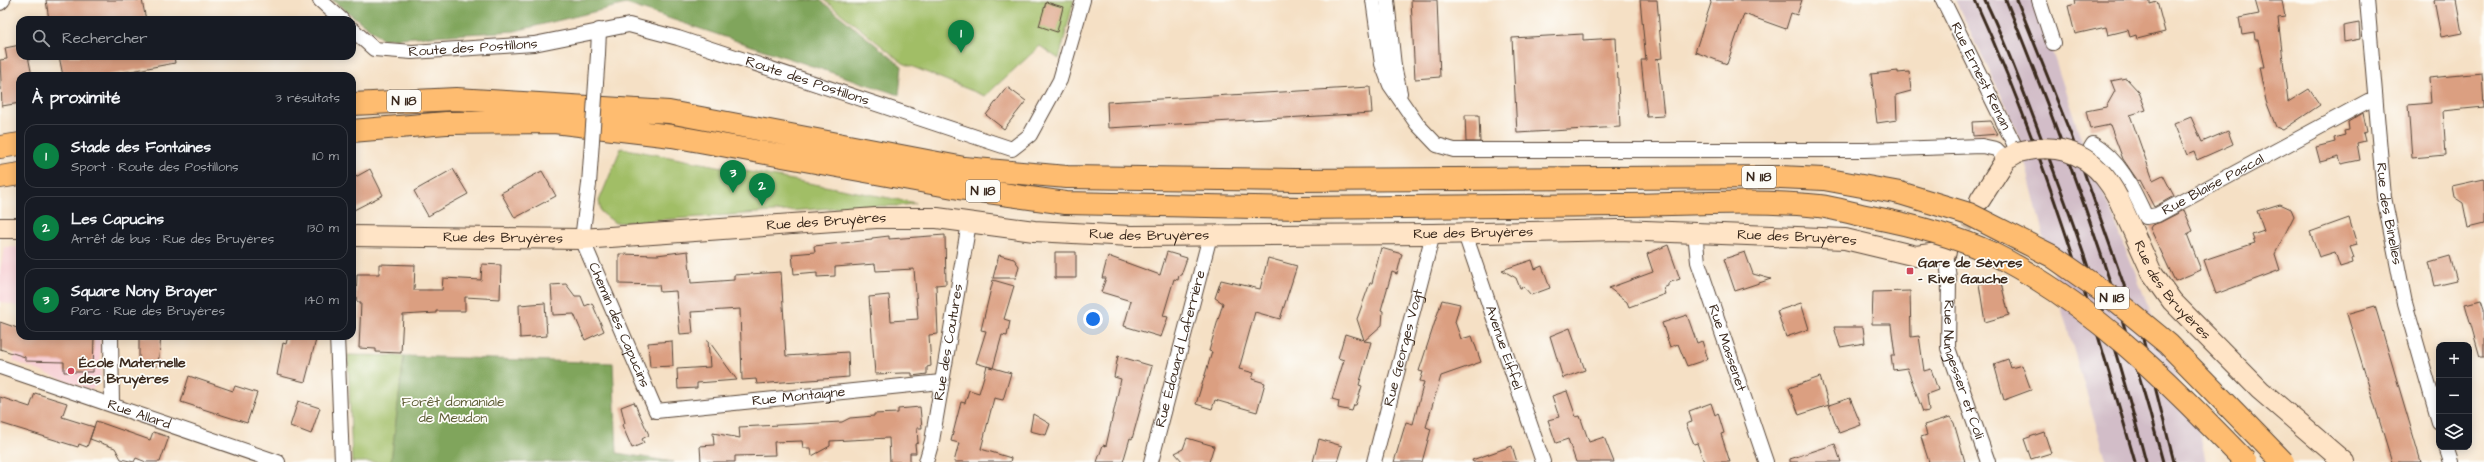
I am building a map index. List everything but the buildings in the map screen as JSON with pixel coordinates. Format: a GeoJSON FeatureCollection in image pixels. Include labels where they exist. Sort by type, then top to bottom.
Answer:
{"type":"FeatureCollection","features":[{"type":"Feature","properties":{"kind":"highway","name":"N 118"},"geometry":{"type":"LineString","coordinates":[[356,104],[456,99],[669,112],[964,168],[1067,177],[1295,180],[1780,177],[1824,179],[1900,193],[1969,214],[2052,256],[2112,298],[2168,344],[2283,462]]}},
{"type":"Feature","properties":{"kind":"highway","name":"N 118"},"geometry":{"type":"LineString","coordinates":[[356,131],[446,123],[554,122],[672,136],[959,188],[1066,203],[1298,208],[1775,204],[1819,206],[1922,227],[1990,253],[2061,294],[2116,335],[2185,399],[2246,462]]}},
{"type":"Feature","properties":{"kind":"highway"},"geometry":{"type":"LineString","coordinates":[[0,147],[16,145]]}},
{"type":"Feature","properties":{"kind":"highway"},"geometry":{"type":"LineString","coordinates":[[0,177],[16,175]]}},
{"type":"Feature","properties":{"kind":"street"},"geometry":{"type":"LineString","coordinates":[[0,4],[3,0]]}},
{"type":"Feature","properties":{"kind":"street"},"geometry":{"type":"LineString","coordinates":[[320,0],[338,16]]}},
{"type":"Feature","properties":{"kind":"street","name":"Route des Postillons"},"geometry":{"type":"LineString","coordinates":[[356,33],[374,49],[412,52],[534,44],[629,25],[678,38],[1012,148],[1030,134],[1060,80],[1083,0]]}},
{"type":"Feature","properties":{"kind":"street"},"geometry":{"type":"LineString","coordinates":[[1373,0],[1382,64],[1390,85],[1418,124],[1437,145],[1454,150],[1598,152],[1864,150],[1982,146],[2012,155],[1980,200]]}},
{"type":"Feature","properties":{"kind":"street"},"geometry":{"type":"LineString","coordinates":[[1387,0],[1394,66],[1401,99]]}},
{"type":"Feature","properties":{"kind":"street","name":"Rue Ernest Renan"},"geometry":{"type":"LineString","coordinates":[[1943,0],[2012,155]]}},
{"type":"Feature","properties":{"kind":"street"},"geometry":{"type":"LineString","coordinates":[[2039,0],[2054,43]]}},
{"type":"Feature","properties":{"kind":"street","name":"Rue des Binelles"},"geometry":{"type":"LineString","coordinates":[[2367,0],[2384,197],[2405,302],[2437,414]]}},
{"type":"Feature","properties":{"kind":"street"},"geometry":{"type":"LineString","coordinates":[[582,239],[589,184],[600,30]]}},
{"type":"Feature","properties":{"kind":"street","name":"Rue Blaise Pascal"},"geometry":{"type":"LineString","coordinates":[[2084,158],[2093,144],[2106,152],[2131,185],[2146,217],[2157,215],[2368,101],[2375,100]]}},
{"type":"Feature","properties":{"kind":"street","name":"Rue des Bruyères"},"geometry":{"type":"LineString","coordinates":[[2012,155],[2037,147],[2049,147],[2084,158],[2103,174],[2118,198],[2152,273],[2172,301],[2260,390],[2344,462]]}},
{"type":"Feature","properties":{"kind":"street","name":"Rue des Bruyères"},"geometry":{"type":"LineString","coordinates":[[356,236],[582,239],[876,218],[937,218],[969,223],[1084,234],[1210,236],[1466,234],[1601,230],[1695,232],[1845,239],[1916,256],[1946,252]]}},
{"type":"Feature","properties":{"kind":"street","name":"Rue des Coutures"},"geometry":{"type":"LineString","coordinates":[[926,462],[969,223]]}},
{"type":"Feature","properties":{"kind":"street"},"geometry":{"type":"LineString","coordinates":[[0,228],[16,228]]}},
{"type":"Feature","properties":{"kind":"street","name":"Rue Massenet"},"geometry":{"type":"LineString","coordinates":[[1695,232],[1698,262],[1766,462]]}},
{"type":"Feature","properties":{"kind":"street","name":"Rue Georges Vogt"},"geometry":{"type":"LineString","coordinates":[[1374,462],[1433,234]]}},
{"type":"Feature","properties":{"kind":"street","name":"Avenue Eiffel"},"geometry":{"type":"LineString","coordinates":[[1466,234],[1543,462]]}},
{"type":"Feature","properties":{"kind":"street","name":"Rue Édouard Laferrière"},"geometry":{"type":"LineString","coordinates":[[1151,462],[1210,236]]}},
{"type":"Feature","properties":{"kind":"street","name":"Chemin des Capucins"},"geometry":{"type":"LineString","coordinates":[[582,239],[656,411]]}},
{"type":"Feature","properties":{"kind":"street","name":"Rue Nungesser et Coli"},"geometry":{"type":"LineString","coordinates":[[1946,252],[1949,278],[1948,348],[1988,462]]}},
{"type":"Feature","properties":{"kind":"street"},"geometry":{"type":"LineString","coordinates":[[111,340],[112,404]]}},
{"type":"Feature","properties":{"kind":"street"},"geometry":{"type":"LineString","coordinates":[[337,340],[342,462]]}},
{"type":"Feature","properties":{"kind":"street","name":"Rue Allard"},"geometry":{"type":"LineString","coordinates":[[0,367],[112,404],[278,462]]}},
{"type":"Feature","properties":{"kind":"street","name":"Rue Montaigne"},"geometry":{"type":"LineString","coordinates":[[656,411],[941,382]]}},
{"type":"Feature","properties":{"kind":"street"},"geometry":{"type":"LineString","coordinates":[[2447,450],[2451,462]]}},
{"type":"Feature","properties":{"kind":"shaded area"},"geometry":{"type":"Polygon","coordinates":[[[1955,0],[2035,0],[2079,132],[2201,439],[2206,462],[2107,462],[2063,314],[2016,126],[1955,0]]]}},
{"type":"Feature","properties":{"kind":"shaded area"},"geometry":{"type":"Polygon","coordinates":[[[4,247],[16,247],[16,306],[0,302],[0,272],[4,247]]]}},
{"type":"Feature","properties":{"kind":"shaded area","name":"École Maternelle des Bruyères"},"geometry":{"type":"Polygon","coordinates":[[[19,340],[100,340],[101,381],[91,390],[13,361],[19,340]]]}},
{"type":"Feature","properties":{"kind":"green space"},"geometry":{"type":"Polygon","coordinates":[[[332,0],[820,0],[902,66],[899,95],[626,4],[515,31],[383,39],[356,18],[356,16],[353,16],[332,0]]]}},
{"type":"Feature","properties":{"kind":"green space"},"geometry":{"type":"Polygon","coordinates":[[[824,0],[1074,0],[1059,59],[1040,46],[985,96],[903,63],[824,0]]]}},
{"type":"Feature","properties":{"kind":"green space"},"geometry":{"type":"Polygon","coordinates":[[[621,148],[916,203],[899,206],[859,206],[615,223],[601,212],[599,201],[621,148]]]}},
{"type":"Feature","properties":{"kind":"green space"},"geometry":{"type":"Polygon","coordinates":[[[348,355],[404,356],[391,462],[352,462],[348,355]]]}},
{"type":"Feature","properties":{"kind":"green space","name":"Forêt domaniale de Meudon"},"geometry":{"type":"Polygon","coordinates":[[[404,356],[613,363],[617,453],[673,462],[391,462],[404,356]]]}},
{"type":"Feature","properties":{"kind":"tunnel"},"geometry":{"type":"LineString","coordinates":[[1946,251],[1979,201]]}},
{"type":"Feature","properties":{"kind":"railway"},"geometry":{"type":"LineString","coordinates":[[1975,0],[2000,56],[2044,170],[2083,286],[2135,462]]}},
{"type":"Feature","properties":{"kind":"railway"},"geometry":{"type":"LineString","coordinates":[[1985,0],[2001,34],[2022,87],[2086,259],[2124,380],[2146,462]]}},
{"type":"Feature","properties":{"kind":"railway"},"geometry":{"type":"LineString","coordinates":[[2006,0],[2051,114],[2112,286],[2163,462]]}},
{"type":"Feature","properties":{"kind":"railway"},"geometry":{"type":"LineString","coordinates":[[2017,0],[2071,135],[2143,339],[2174,462]]}},
{"type":"Feature","properties":{"kind":"place","name":"Stade des Fontaines"},"geometry":{"type":"Point","coordinates":[961,53]}},
{"type":"Feature","properties":{"kind":"place","name":"Square Nony Brayer"},"geometry":{"type":"Point","coordinates":[733,193]}},
{"type":"Feature","properties":{"kind":"place","name":"Les Capucins"},"geometry":{"type":"Point","coordinates":[762,206]}},
{"type":"Feature","properties":{"kind":"place","name":"Gare de Sèvres - Rive Gauche"},"geometry":{"type":"Point","coordinates":[1910,271]}},
{"type":"Feature","properties":{"kind":"place","name":"École Maternelle des Bruyères"},"geometry":{"type":"Point","coordinates":[71,371]}}]}
